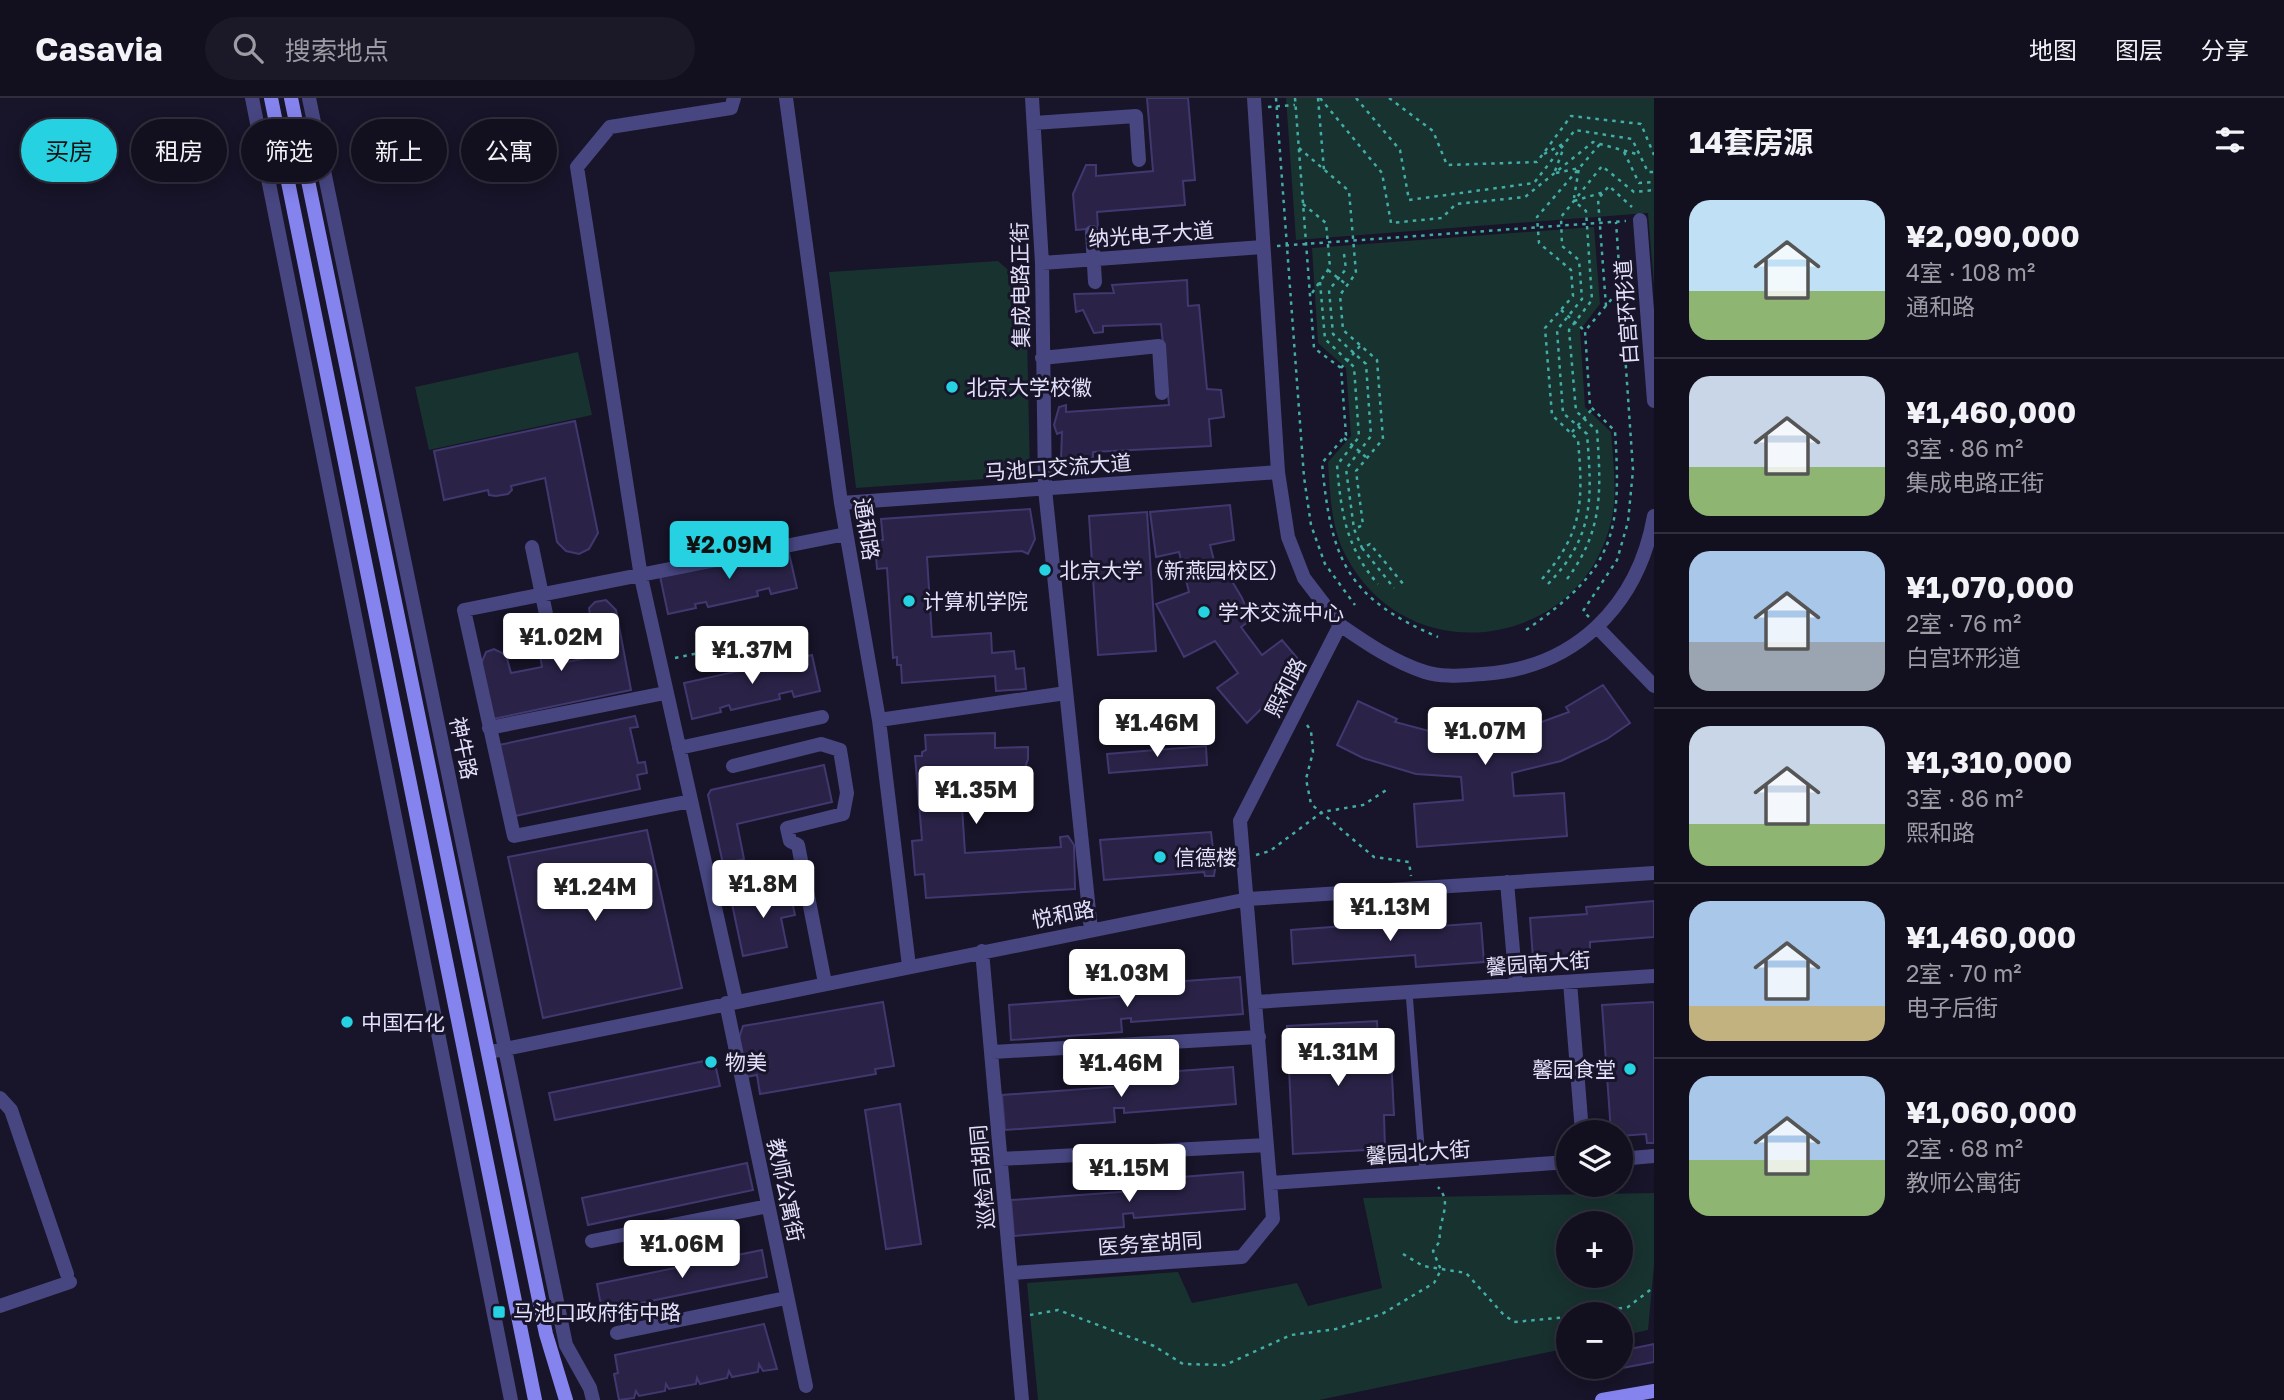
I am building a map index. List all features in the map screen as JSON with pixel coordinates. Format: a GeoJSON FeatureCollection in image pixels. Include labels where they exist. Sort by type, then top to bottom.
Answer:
{"type":"FeatureCollection","features":[{"type":"Feature","properties":{"kind":"main road"},"geometry":{"type":"LineString","coordinates":[[271,98],[535,1400]]}},
{"type":"Feature","properties":{"kind":"main road","name":"神牛路"},"geometry":{"type":"LineString","coordinates":[[291,98],[546,1334],[566,1400]]}},
{"type":"Feature","properties":{"kind":"main road"},"geometry":{"type":"LineString","coordinates":[[1602,1400],[1654,1391]]}},
{"type":"Feature","properties":{"kind":"street"},"geometry":{"type":"LineString","coordinates":[[251,98],[511,1400]]}},
{"type":"Feature","properties":{"kind":"street","name":"神牛路"},"geometry":{"type":"LineString","coordinates":[[309,98],[566,1345],[590,1388],[593,1400]]}},
{"type":"Feature","properties":{"kind":"street","name":"教师公寓街"},"geometry":{"type":"LineString","coordinates":[[734,98],[732,108],[610,127],[577,167],[641,577],[665,694],[710,883],[768,1206],[806,1386]]}},
{"type":"Feature","properties":{"kind":"street","name":"通和路"},"geometry":{"type":"LineString","coordinates":[[786,98],[841,503],[879,720],[909,966]]}},
{"type":"Feature","properties":{"kind":"street","name":"集成电路正街"},"geometry":{"type":"LineString","coordinates":[[1032,98],[1042,263],[1045,489],[1091,930]]}},
{"type":"Feature","properties":{"kind":"street"},"geometry":{"type":"LineString","coordinates":[[1254,98],[1278,472],[1288,537],[1304,578],[1340,625],[1369,646],[1426,673],[1455,676],[1506,672],[1561,655],[1597,627],[1636,575],[1649,545],[1654,516]]}},
{"type":"Feature","properties":{"kind":"street"},"geometry":{"type":"LineString","coordinates":[[1034,123],[1136,116],[1139,160]]}},
{"type":"Feature","properties":{"kind":"street","name":"白宫环形道"},"geometry":{"type":"LineString","coordinates":[[1640,214],[1654,401]]}},
{"type":"Feature","properties":{"kind":"street"},"geometry":{"type":"LineString","coordinates":[[1092,232],[1096,282]]}},
{"type":"Feature","properties":{"kind":"street","name":"纳光电子大道"},"geometry":{"type":"LineString","coordinates":[[1042,263],[1263,247]]}},
{"type":"Feature","properties":{"kind":"street"},"geometry":{"type":"LineString","coordinates":[[1042,358],[1159,346],[1162,393]]}},
{"type":"Feature","properties":{"kind":"street","name":"马池口交流大道"},"geometry":{"type":"LineString","coordinates":[[841,503],[1278,472]]}},
{"type":"Feature","properties":{"kind":"street"},"geometry":{"type":"LineString","coordinates":[[691,802],[514,836],[464,610],[543,597],[846,534]]}},
{"type":"Feature","properties":{"kind":"street"},"geometry":{"type":"LineString","coordinates":[[532,547],[551,638]]}},
{"type":"Feature","properties":{"kind":"street","name":"熙和路"},"geometry":{"type":"LineString","coordinates":[[1273,1219],[1240,821],[1340,625]]}},
{"type":"Feature","properties":{"kind":"street"},"geometry":{"type":"LineString","coordinates":[[1597,627],[1654,686]]}},
{"type":"Feature","properties":{"kind":"street"},"geometry":{"type":"LineString","coordinates":[[879,720],[1066,693]]}},
{"type":"Feature","properties":{"kind":"street"},"geometry":{"type":"LineString","coordinates":[[489,728],[665,694]]}},
{"type":"Feature","properties":{"kind":"street"},"geometry":{"type":"LineString","coordinates":[[679,748],[822,717]]}},
{"type":"Feature","properties":{"kind":"street"},"geometry":{"type":"LineString","coordinates":[[733,765],[821,744],[840,750],[847,793],[842,814],[787,828],[790,841],[798,845],[825,983]]}},
{"type":"Feature","properties":{"kind":"street"},"geometry":{"type":"LineString","coordinates":[[710,883],[802,866]]}},
{"type":"Feature","properties":{"kind":"street","name":"悦和路"},"geometry":{"type":"LineString","coordinates":[[488,1053],[1248,899],[1654,873]]}},
{"type":"Feature","properties":{"kind":"street"},"geometry":{"type":"LineString","coordinates":[[1507,882],[1516,985]]}},
{"type":"Feature","properties":{"kind":"street","name":"巡检司胡同"},"geometry":{"type":"LineString","coordinates":[[982,951],[1022,1400]]}},
{"type":"Feature","properties":{"kind":"street","name":"馨园南大街"},"geometry":{"type":"LineString","coordinates":[[1256,1002],[1654,976]]}},
{"type":"Feature","properties":{"kind":"street"},"geometry":{"type":"LineString","coordinates":[[1570,982],[1581,1120]]}},
{"type":"Feature","properties":{"kind":"street"},"geometry":{"type":"LineString","coordinates":[[993,1052],[1259,1037]]}},
{"type":"Feature","properties":{"kind":"street"},"geometry":{"type":"LineString","coordinates":[[0,1098],[12,1110],[68,1278],[0,1306]]}},
{"type":"Feature","properties":{"kind":"street"},"geometry":{"type":"LineString","coordinates":[[1001,1159],[1268,1145]]}},
{"type":"Feature","properties":{"kind":"street"},"geometry":{"type":"LineString","coordinates":[[1633,1158],[1654,1156]]}},
{"type":"Feature","properties":{"kind":"street","name":"馨园北大街"},"geometry":{"type":"LineString","coordinates":[[1270,1183],[1556,1164]]}},
{"type":"Feature","properties":{"kind":"street"},"geometry":{"type":"LineString","coordinates":[[592,1241],[768,1206]]}},
{"type":"Feature","properties":{"kind":"street","name":"医务室胡同"},"geometry":{"type":"LineString","coordinates":[[1011,1273],[1242,1257],[1273,1219]]}},
{"type":"Feature","properties":{"kind":"street"},"geometry":{"type":"LineString","coordinates":[[617,1333],[786,1298]]}},
{"type":"Feature","properties":{"kind":"lane"},"geometry":{"type":"LineString","coordinates":[[1409,992],[1423,1173]]}},
{"type":"Feature","properties":{"kind":"path"},"geometry":{"type":"LineString","coordinates":[[1276,98],[1304,477],[1311,525],[1325,564],[1355,605]]}},
{"type":"Feature","properties":{"kind":"path"},"geometry":{"type":"LineString","coordinates":[[1295,98],[1314,348],[1341,368]]}},
{"type":"Feature","properties":{"kind":"path"},"geometry":{"type":"LineString","coordinates":[[1319,98],[1324,170]]}},
{"type":"Feature","properties":{"kind":"path"},"geometry":{"type":"LineString","coordinates":[[1319,98],[1382,173],[1391,223],[1442,218],[1456,204],[1525,197],[1593,142],[1640,155]]}},
{"type":"Feature","properties":{"kind":"path"},"geometry":{"type":"LineString","coordinates":[[1356,98],[1400,150],[1409,200],[1534,183],[1575,130],[1632,139],[1648,172],[1654,172]]}},
{"type":"Feature","properties":{"kind":"path"},"geometry":{"type":"LineString","coordinates":[[1389,98],[1433,131],[1447,165],[1537,162],[1571,116],[1641,124],[1654,155]]}},
{"type":"Feature","properties":{"kind":"path"},"geometry":{"type":"LineString","coordinates":[[1277,106],[1295,105]]}},
{"type":"Feature","properties":{"kind":"path"},"geometry":{"type":"LineString","coordinates":[[1553,174],[1566,142]]}},
{"type":"Feature","properties":{"kind":"path"},"geometry":{"type":"LineString","coordinates":[[1542,156],[1566,142]]}},
{"type":"Feature","properties":{"kind":"path"},"geometry":{"type":"LineString","coordinates":[[1542,579],[1571,539],[1580,512],[1578,440],[1552,415],[1545,328],[1573,296],[1571,270],[1539,243],[1537,217],[1600,144]]}},
{"type":"Feature","properties":{"kind":"path"},"geometry":{"type":"LineString","coordinates":[[1299,148],[1349,191],[1356,273],[1340,295],[1343,331],[1377,360],[1383,439],[1356,471],[1363,525],[1354,529]]}},
{"type":"Feature","properties":{"kind":"path"},"geometry":{"type":"LineString","coordinates":[[1623,151],[1639,183],[1654,182]]}},
{"type":"Feature","properties":{"kind":"path"},"geometry":{"type":"LineString","coordinates":[[1548,584],[1566,565],[1580,542],[1589,514],[1591,491],[1587,435],[1563,413],[1557,330],[1582,299],[1579,260],[1563,246],[1561,217],[1602,166],[1634,192],[1654,190]]}},
{"type":"Feature","properties":{"kind":"path"},"geometry":{"type":"LineString","coordinates":[[1553,174],[1579,169]]}},
{"type":"Feature","properties":{"kind":"path"},"geometry":{"type":"LineString","coordinates":[[1574,201],[1579,169]]}},
{"type":"Feature","properties":{"kind":"path"},"geometry":{"type":"LineString","coordinates":[[1606,306],[1598,199],[1609,186],[1640,214]]}},
{"type":"Feature","properties":{"kind":"path"},"geometry":{"type":"LineString","coordinates":[[1574,201],[1604,192]]}},
{"type":"Feature","properties":{"kind":"path"},"geometry":{"type":"LineString","coordinates":[[1567,579],[1585,552],[1596,523],[1600,494],[1597,431],[1576,411],[1569,330],[1592,300],[1586,211],[1574,201]]}},
{"type":"Feature","properties":{"kind":"path"},"geometry":{"type":"LineString","coordinates":[[1303,204],[1326,223],[1328,242],[1328,270],[1310,296]]}},
{"type":"Feature","properties":{"kind":"path"},"geometry":{"type":"LineString","coordinates":[[1263,247],[1616,222],[1640,214]]}},
{"type":"Feature","properties":{"kind":"path"},"geometry":{"type":"LineString","coordinates":[[1597,627],[1583,611],[1617,560],[1628,522],[1633,470],[1616,222]]}},
{"type":"Feature","properties":{"kind":"path"},"geometry":{"type":"LineString","coordinates":[[1344,254],[1346,269],[1329,290],[1333,334],[1366,363],[1371,436],[1346,468],[1354,529],[1362,548],[1394,587]]}},
{"type":"Feature","properties":{"kind":"path"},"geometry":{"type":"LineString","coordinates":[[1585,331],[1643,262]]}},
{"type":"Feature","properties":{"kind":"path"},"geometry":{"type":"LineString","coordinates":[[1328,270],[1347,285]]}},
{"type":"Feature","properties":{"kind":"path"},"geometry":{"type":"LineString","coordinates":[[1320,282],[1325,339],[1354,367],[1359,437],[1337,465],[1341,514],[1354,552],[1378,584]]}},
{"type":"Feature","properties":{"kind":"path"},"geometry":{"type":"LineString","coordinates":[[1526,630],[1566,602],[1605,552],[1615,522],[1619,486],[1615,431],[1593,408],[1585,331],[1561,310]]}},
{"type":"Feature","properties":{"kind":"path"},"geometry":{"type":"LineString","coordinates":[[1360,346],[1341,368],[1344,438],[1322,463],[1327,519],[1336,547],[1350,575],[1368,595],[1407,624],[1438,637]]}},
{"type":"Feature","properties":{"kind":"path"},"geometry":{"type":"LineString","coordinates":[[1571,433],[1593,408]]}},
{"type":"Feature","properties":{"kind":"path"},"geometry":{"type":"LineString","coordinates":[[1344,438],[1367,458]]}},
{"type":"Feature","properties":{"kind":"path"},"geometry":{"type":"LineString","coordinates":[[1362,548],[1370,544],[1404,585]]}},
{"type":"Feature","properties":{"kind":"path"},"geometry":{"type":"LineString","coordinates":[[658,661],[805,631]]}},
{"type":"Feature","properties":{"kind":"path"},"geometry":{"type":"LineString","coordinates":[[1296,712],[1311,731],[1312,752],[1306,779],[1307,797],[1311,804],[1374,857],[1409,862],[1412,888]]}},
{"type":"Feature","properties":{"kind":"path"},"geometry":{"type":"LineString","coordinates":[[1244,857],[1270,850],[1322,812],[1363,805],[1388,789]]}},
{"type":"Feature","properties":{"kind":"path"},"geometry":{"type":"LineString","coordinates":[[1423,1173],[1444,1194],[1446,1211],[1438,1229],[1440,1241],[1433,1251],[1441,1270]]}},
{"type":"Feature","properties":{"kind":"path"},"geometry":{"type":"LineString","coordinates":[[1403,1255],[1423,1266],[1466,1273],[1503,1314],[1514,1322],[1556,1318]]}},
{"type":"Feature","properties":{"kind":"path"},"geometry":{"type":"LineString","coordinates":[[1015,1318],[1058,1310],[1154,1346],[1183,1364],[1224,1365],[1291,1335],[1336,1329],[1382,1314],[1434,1283],[1441,1270]]}},
{"type":"Feature","properties":{"kind":"path"},"geometry":{"type":"LineString","coordinates":[[1633,1303],[1654,1287]]}},
{"type":"Feature","properties":{"kind":"green space"},"geometry":{"type":"Polygon","coordinates":[[[1286,98],[1654,98],[1654,285],[1648,213],[1296,240],[1286,98]]]}},
{"type":"Feature","properties":{"kind":"green space"},"geometry":{"type":"Polygon","coordinates":[[[1594,227],[1600,304],[1580,330],[1585,407],[1611,432],[1615,488],[1611,522],[1594,565],[1566,598],[1530,620],[1490,631],[1449,631],[1409,619],[1374,594],[1346,556],[1337,534],[1328,462],[1351,436],[1346,368],[1318,343],[1312,248],[1594,227]]]}},
{"type":"Feature","properties":{"kind":"green space"},"geometry":{"type":"Polygon","coordinates":[[[998,261],[1026,286],[1030,476],[856,488],[829,272],[998,261]]]}},
{"type":"Feature","properties":{"kind":"green space"},"geometry":{"type":"Polygon","coordinates":[[[578,352],[592,415],[429,450],[415,387],[578,352]]]}},
{"type":"Feature","properties":{"kind":"green space"},"geometry":{"type":"Polygon","coordinates":[[[1633,1193],[1654,1193],[1654,1265],[1648,1330],[1633,1333],[1633,1302],[1556,1302],[1556,1351],[1319,1400],[1038,1400],[1027,1283],[1178,1272],[1192,1303],[1297,1283],[1308,1306],[1382,1288],[1363,1198],[1556,1195],[1556,1197],[1633,1197],[1633,1193]]]}},
{"type":"Feature","properties":{"kind":"building"},"geometry":{"type":"Polygon","coordinates":[[[1147,98],[1188,98],[1195,180],[1183,181],[1185,205],[1097,212],[1098,228],[1076,230],[1073,194],[1086,165],[1096,165],[1096,176],[1153,171],[1147,98]]]}},
{"type":"Feature","properties":{"kind":"building"},"geometry":{"type":"Polygon","coordinates":[[[1187,280],[1188,306],[1199,305],[1207,389],[1221,390],[1224,417],[1209,419],[1211,446],[1093,452],[1093,458],[1061,460],[1062,432],[1057,434],[1054,425],[1059,407],[1066,405],[1066,412],[1169,405],[1161,324],[1103,326],[1103,332],[1094,333],[1083,310],[1076,312],[1074,294],[1114,293],[1112,285],[1187,280]]]}},
{"type":"Feature","properties":{"kind":"building"},"geometry":{"type":"Polygon","coordinates":[[[575,421],[598,533],[589,549],[579,554],[566,551],[557,542],[545,478],[511,486],[512,490],[508,494],[489,495],[488,490],[444,500],[434,451],[575,421]]]}},
{"type":"Feature","properties":{"kind":"building","name":"学术交流中心"},"geometry":{"type":"Polygon","coordinates":[[[1230,505],[1234,540],[1210,545],[1219,580],[1229,576],[1242,598],[1251,620],[1241,627],[1262,655],[1282,640],[1304,666],[1247,723],[1217,688],[1238,673],[1215,641],[1184,657],[1156,604],[1189,592],[1179,552],[1156,557],[1150,512],[1230,505]]]}},
{"type":"Feature","properties":{"kind":"building","name":"计算机学院"},"geometry":{"type":"Polygon","coordinates":[[[1030,509],[1035,539],[1028,554],[1022,551],[927,557],[932,637],[991,633],[992,653],[1014,651],[1016,669],[1024,668],[1026,689],[996,691],[995,676],[902,683],[901,665],[897,665],[897,657],[893,658],[887,568],[877,569],[875,541],[883,540],[881,519],[1030,509]]]}},
{"type":"Feature","properties":{"kind":"building"},"geometry":{"type":"Polygon","coordinates":[[[1147,512],[1156,651],[1098,655],[1089,516],[1147,512]]]}},
{"type":"Feature","properties":{"kind":"building"},"geometry":{"type":"Polygon","coordinates":[[[788,549],[797,588],[771,594],[769,588],[757,591],[758,596],[708,607],[706,602],[695,604],[696,608],[668,614],[660,576],[788,549]]]}},
{"type":"Feature","properties":{"kind":"building"},"geometry":{"type":"Polygon","coordinates":[[[606,600],[616,610],[631,690],[493,719],[481,664],[486,652],[494,649],[506,655],[511,673],[542,667],[540,654],[560,649],[562,663],[596,656],[589,608],[595,602],[606,600]]]}},
{"type":"Feature","properties":{"kind":"building"},"geometry":{"type":"Polygon","coordinates":[[[812,655],[820,691],[794,697],[792,691],[779,694],[780,699],[731,710],[729,705],[720,708],[721,712],[692,719],[684,683],[812,655]]]}},
{"type":"Feature","properties":{"kind":"building"},"geometry":{"type":"Polygon","coordinates":[[[1603,685],[1630,723],[1607,739],[1561,761],[1512,773],[1514,796],[1564,793],[1567,836],[1417,847],[1414,804],[1463,800],[1461,777],[1416,774],[1363,758],[1337,745],[1358,701],[1397,719],[1395,722],[1429,731],[1443,732],[1442,719],[1458,718],[1458,723],[1510,719],[1509,715],[1524,713],[1525,728],[1569,712],[1566,707],[1603,685]]]}},
{"type":"Feature","properties":{"kind":"building"},"geometry":{"type":"Polygon","coordinates":[[[635,716],[638,727],[630,728],[638,763],[645,762],[647,773],[637,775],[640,789],[515,816],[499,745],[635,716]]]}},
{"type":"Feature","properties":{"kind":"building"},"geometry":{"type":"Polygon","coordinates":[[[995,733],[995,748],[1028,747],[1028,759],[1024,771],[1020,773],[960,776],[965,853],[1061,847],[1060,837],[1068,836],[1074,845],[1075,889],[926,898],[924,874],[915,875],[912,841],[922,840],[915,756],[922,756],[922,752],[926,750],[925,735],[995,733]]]}},
{"type":"Feature","properties":{"kind":"building"},"geometry":{"type":"Polygon","coordinates":[[[1206,746],[1207,765],[1109,773],[1107,754],[1206,746]]]}},
{"type":"Feature","properties":{"kind":"building"},"geometry":{"type":"Polygon","coordinates":[[[824,765],[832,802],[737,824],[744,859],[723,864],[708,795],[711,790],[824,765]]]}},
{"type":"Feature","properties":{"kind":"building"},"geometry":{"type":"Polygon","coordinates":[[[647,830],[682,988],[543,1018],[508,857],[647,830]]]}},
{"type":"Feature","properties":{"kind":"building","name":"信德楼"},"geometry":{"type":"Polygon","coordinates":[[[1211,832],[1213,849],[1218,848],[1214,876],[1205,876],[1204,872],[1104,880],[1100,840],[1211,832]]]}},
{"type":"Feature","properties":{"kind":"building"},"geometry":{"type":"Polygon","coordinates":[[[789,887],[795,915],[781,918],[787,947],[743,956],[731,899],[789,887]]]}},
{"type":"Feature","properties":{"kind":"building"},"geometry":{"type":"Polygon","coordinates":[[[1654,901],[1654,937],[1590,942],[1590,954],[1533,959],[1530,918],[1587,914],[1586,907],[1654,901]]]}},
{"type":"Feature","properties":{"kind":"building"},"geometry":{"type":"Polygon","coordinates":[[[1414,921],[1414,928],[1481,923],[1484,962],[1416,967],[1415,955],[1293,964],[1291,930],[1414,921]]]}},
{"type":"Feature","properties":{"kind":"building"},"geometry":{"type":"Polygon","coordinates":[[[1240,977],[1243,1014],[1131,1022],[1131,1018],[1121,1019],[1122,1032],[1011,1040],[1009,1005],[1130,996],[1130,985],[1240,977]]]}},
{"type":"Feature","properties":{"kind":"building"},"geometry":{"type":"Polygon","coordinates":[[[883,1002],[894,1066],[875,1069],[876,1074],[760,1094],[757,1075],[746,1077],[739,1038],[743,1026],[883,1002]]]}},
{"type":"Feature","properties":{"kind":"building","name":"馨园食堂"},"geometry":{"type":"Polygon","coordinates":[[[1654,1002],[1654,1143],[1647,1143],[1646,1134],[1633,1135],[1633,1120],[1610,1120],[1602,1005],[1654,1002]]]}},
{"type":"Feature","properties":{"kind":"building"},"geometry":{"type":"Polygon","coordinates":[[[1377,1021],[1379,1056],[1391,1056],[1394,1115],[1384,1115],[1385,1149],[1293,1154],[1287,1026],[1377,1021]]]}},
{"type":"Feature","properties":{"kind":"building"},"geometry":{"type":"Polygon","coordinates":[[[714,1059],[720,1086],[555,1120],[549,1093],[714,1059]]]}},
{"type":"Feature","properties":{"kind":"building"},"geometry":{"type":"Polygon","coordinates":[[[1233,1067],[1236,1104],[1124,1113],[1124,1108],[1114,1108],[1115,1122],[1005,1130],[1002,1095],[1124,1086],[1123,1075],[1233,1067]]]}},
{"type":"Feature","properties":{"kind":"building"},"geometry":{"type":"Polygon","coordinates":[[[900,1104],[921,1244],[886,1249],[865,1110],[900,1104]]]}},
{"type":"Feature","properties":{"kind":"building"},"geometry":{"type":"Polygon","coordinates":[[[747,1163],[753,1190],[588,1225],[582,1198],[747,1163]]]}},
{"type":"Feature","properties":{"kind":"building"},"geometry":{"type":"Polygon","coordinates":[[[1243,1172],[1245,1209],[1134,1218],[1133,1213],[1123,1214],[1124,1227],[1014,1236],[1011,1200],[1133,1191],[1132,1181],[1243,1172]]]}},
{"type":"Feature","properties":{"kind":"building"},"geometry":{"type":"Polygon","coordinates":[[[762,1250],[767,1277],[602,1311],[597,1284],[762,1250]]]}},
{"type":"Feature","properties":{"kind":"building"},"geometry":{"type":"Polygon","coordinates":[[[764,1324],[777,1369],[763,1371],[759,1364],[758,1372],[732,1377],[729,1371],[727,1378],[700,1384],[697,1378],[696,1384],[669,1389],[666,1384],[665,1391],[639,1396],[636,1391],[634,1398],[619,1400],[614,1374],[618,1373],[615,1355],[764,1324]]]}},
{"type":"Feature","properties":{"kind":"building"},"geometry":{"type":"Polygon","coordinates":[[[1654,1344],[1654,1362],[1633,1366],[1633,1348],[1654,1344]]]}},
{"type":"Feature","properties":{"kind":"place","name":"北京大学校徽"},"geometry":{"type":"Point","coordinates":[952,387]}},
{"type":"Feature","properties":{"kind":"place","name":"北京大学（新燕园校区）"},"geometry":{"type":"Point","coordinates":[1045,570]}},
{"type":"Feature","properties":{"kind":"place","name":"计算机学院"},"geometry":{"type":"Point","coordinates":[909,601]}},
{"type":"Feature","properties":{"kind":"place","name":"学术交流中心"},"geometry":{"type":"Point","coordinates":[1204,612]}},
{"type":"Feature","properties":{"kind":"place","name":"信德楼"},"geometry":{"type":"Point","coordinates":[1160,857]}},
{"type":"Feature","properties":{"kind":"place","name":"中国石化"},"geometry":{"type":"Point","coordinates":[347,1022]}},
{"type":"Feature","properties":{"kind":"place","name":"物美"},"geometry":{"type":"Point","coordinates":[711,1062]}},
{"type":"Feature","properties":{"kind":"place","name":"馨园食堂"},"geometry":{"type":"Point","coordinates":[1630,1069]}},
{"type":"Feature","properties":{"kind":"place","name":"马池口政府街中路"},"geometry":{"type":"Point","coordinates":[499,1312]}}]}
